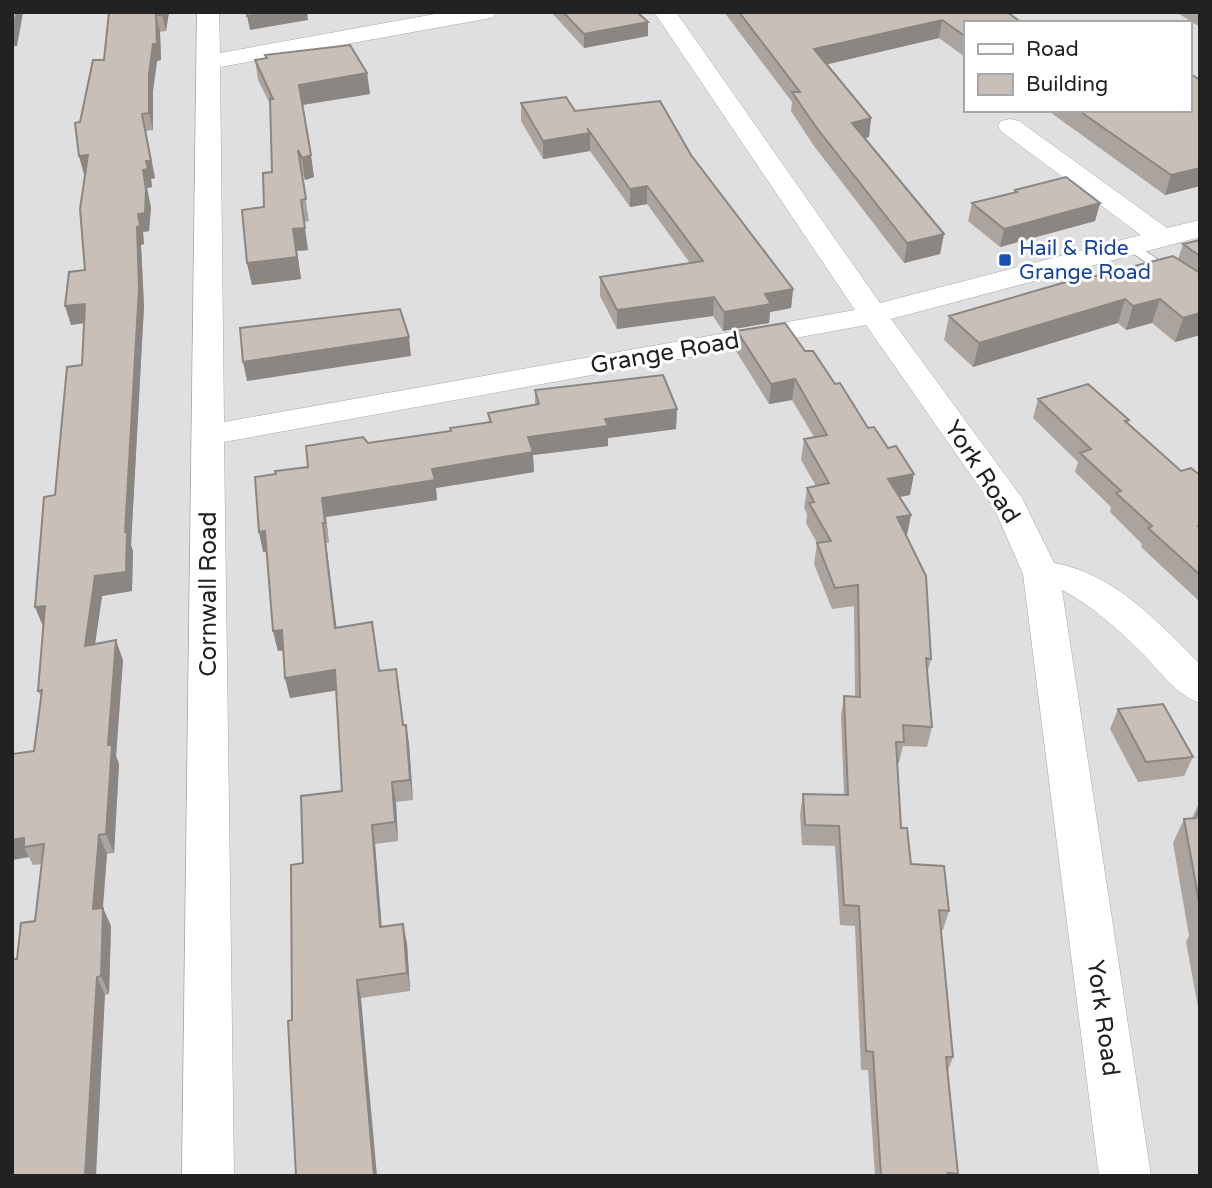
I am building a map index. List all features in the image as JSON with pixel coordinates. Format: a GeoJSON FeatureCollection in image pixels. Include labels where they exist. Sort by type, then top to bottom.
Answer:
{"type":"FeatureCollection","features":[{"type":"Feature","properties":{"kind":"street","name":"Cornwall Road"},"geometry":{"type":"LineString","coordinates":[[208,12],[208,1176]]}},
{"type":"Feature","properties":{"kind":"street"},"geometry":{"type":"LineString","coordinates":[[206,62],[485,12]]}},
{"type":"Feature","properties":{"kind":"street","name":"York Road"},"geometry":{"type":"LineString","coordinates":[[665,12],[873,314],[1010,506],[1041,574],[1125,1176]]}},
{"type":"Feature","properties":{"kind":"street"},"geometry":{"type":"LineString","coordinates":[[1010,126],[1162,238]]}},
{"type":"Feature","properties":{"kind":"street","name":"Grange Road"},"geometry":{"type":"LineString","coordinates":[[207,435],[848,321],[1200,228]]}},
{"type":"Feature","properties":{"kind":"street"},"geometry":{"type":"LineString","coordinates":[[1041,574],[1072,580],[1084,586],[1120,613],[1200,688]]}},
{"type":"Feature","properties":{"kind":"lane"},"geometry":{"type":"LineString","coordinates":[[1132,246],[1200,295]]}},
{"type":"Feature","properties":{"kind":"shaded area"},"geometry":{"type":"Polygon","coordinates":[[[12,12],[1200,12],[1200,1176],[12,1176],[12,12]]]}},
{"type":"Feature","properties":{"kind":"building"},"geometry":{"type":"Polygon","coordinates":[[[12,12],[17,12],[12,31],[12,12]]]}},
{"type":"Feature","properties":{"kind":"building"},"geometry":{"type":"Polygon","coordinates":[[[109,12],[163,12],[162,15],[156,15],[157,44],[153,44],[149,74],[149,113],[142,114],[151,161],[146,161],[148,169],[143,170],[145,213],[138,214],[140,226],[137,227],[139,288],[125,532],[126,572],[95,576],[85,646],[116,640],[108,745],[112,745],[106,834],[99,835],[93,909],[103,908],[102,945],[101,976],[97,977],[85,1176],[12,1176],[12,959],[17,959],[21,923],[35,921],[44,844],[24,847],[24,838],[12,840],[12,754],[34,751],[42,690],[38,691],[45,606],[35,607],[44,497],[55,495],[67,367],[82,365],[85,304],[65,306],[69,272],[85,270],[80,209],[88,155],[79,156],[75,123],[80,122],[93,60],[104,60],[109,12]]]}},
{"type":"Feature","properties":{"kind":"building"},"geometry":{"type":"Polygon","coordinates":[[[247,12],[267,12],[247,16],[247,12]]]}},
{"type":"Feature","properties":{"kind":"building"},"geometry":{"type":"Polygon","coordinates":[[[563,12],[637,12],[648,22],[584,34],[563,12]]]}},
{"type":"Feature","properties":{"kind":"building"},"geometry":{"type":"Polygon","coordinates":[[[739,12],[1007,12],[1019,21],[964,21],[964,35],[942,20],[814,49],[871,118],[852,123],[944,234],[907,243],[816,127],[792,92],[800,92],[739,12]]]}},
{"type":"Feature","properties":{"kind":"building"},"geometry":{"type":"Polygon","coordinates":[[[350,45],[367,73],[299,85],[311,155],[302,158],[298,150],[306,199],[301,200],[305,228],[293,229],[297,257],[247,263],[242,210],[264,207],[263,173],[272,172],[270,99],[273,99],[255,60],[267,58],[265,55],[350,45]]]}},
{"type":"Feature","properties":{"kind":"building"},"geometry":{"type":"Polygon","coordinates":[[[1191,74],[1200,80],[1200,168],[1171,175],[1081,112],[1191,112],[1191,74]]]}},
{"type":"Feature","properties":{"kind":"building"},"geometry":{"type":"Polygon","coordinates":[[[566,97],[575,111],[660,101],[691,155],[793,289],[765,294],[771,304],[724,312],[714,297],[617,310],[600,277],[703,261],[647,186],[630,189],[587,128],[590,133],[543,141],[521,103],[566,97]]]}},
{"type":"Feature","properties":{"kind":"building"},"geometry":{"type":"Polygon","coordinates":[[[1066,177],[1100,203],[1004,229],[972,203],[1017,192],[1015,190],[1066,177]]]}},
{"type":"Feature","properties":{"kind":"building"},"geometry":{"type":"Polygon","coordinates":[[[1200,240],[1200,256],[1183,244],[1200,240]]]}},
{"type":"Feature","properties":{"kind":"building"},"geometry":{"type":"Polygon","coordinates":[[[1173,256],[1200,273],[1200,313],[1183,318],[1160,299],[1133,306],[1125,299],[979,343],[949,316],[1090,275],[1092,277],[1173,256]]]}},
{"type":"Feature","properties":{"kind":"building"},"geometry":{"type":"Polygon","coordinates":[[[400,309],[409,337],[243,362],[240,328],[400,309]]]}},
{"type":"Feature","properties":{"kind":"building"},"geometry":{"type":"Polygon","coordinates":[[[785,323],[805,351],[813,351],[835,384],[840,383],[868,428],[874,427],[888,448],[896,446],[914,474],[888,479],[911,515],[897,517],[926,576],[931,659],[926,658],[932,727],[903,725],[904,742],[896,742],[901,828],[907,828],[911,864],[944,866],[949,911],[939,910],[953,1057],[946,1057],[958,1174],[948,1173],[949,1176],[881,1176],[873,1052],[866,1051],[859,906],[844,905],[839,826],[805,825],[803,794],[848,795],[844,696],[860,697],[858,585],[835,588],[817,543],[831,541],[809,503],[814,502],[807,488],[829,483],[804,439],[827,435],[795,379],[771,384],[737,331],[785,323]]]}},
{"type":"Feature","properties":{"kind":"building"},"geometry":{"type":"Polygon","coordinates":[[[663,375],[677,409],[605,419],[608,426],[528,437],[533,452],[432,469],[435,480],[322,498],[335,628],[372,622],[379,671],[396,669],[403,725],[406,725],[410,780],[392,782],[395,822],[372,825],[380,927],[403,924],[407,973],[357,980],[374,1176],[296,1176],[288,1021],[292,1020],[291,865],[303,863],[301,796],[342,791],[335,670],[285,678],[282,630],[273,631],[265,531],[259,532],[255,477],[276,474],[275,471],[308,467],[306,446],[363,437],[368,443],[451,431],[450,428],[491,422],[488,413],[539,404],[535,390],[663,375]]]}},
{"type":"Feature","properties":{"kind":"building"},"geometry":{"type":"Polygon","coordinates":[[[1088,384],[1181,471],[1191,468],[1200,475],[1200,575],[1148,528],[1152,526],[1116,493],[1121,491],[1080,453],[1091,449],[1038,399],[1088,384]]]}},
{"type":"Feature","properties":{"kind":"building"},"geometry":{"type":"Polygon","coordinates":[[[1163,704],[1193,757],[1146,762],[1118,709],[1163,704]]]}},
{"type":"Feature","properties":{"kind":"building"},"geometry":{"type":"Polygon","coordinates":[[[1200,806],[1200,907],[1184,819],[1196,818],[1200,806]]]}},
{"type":"Feature","properties":{"kind":"place","name":"Hail & Ride Grange Road"},"geometry":{"type":"Point","coordinates":[1005,260]}}]}
